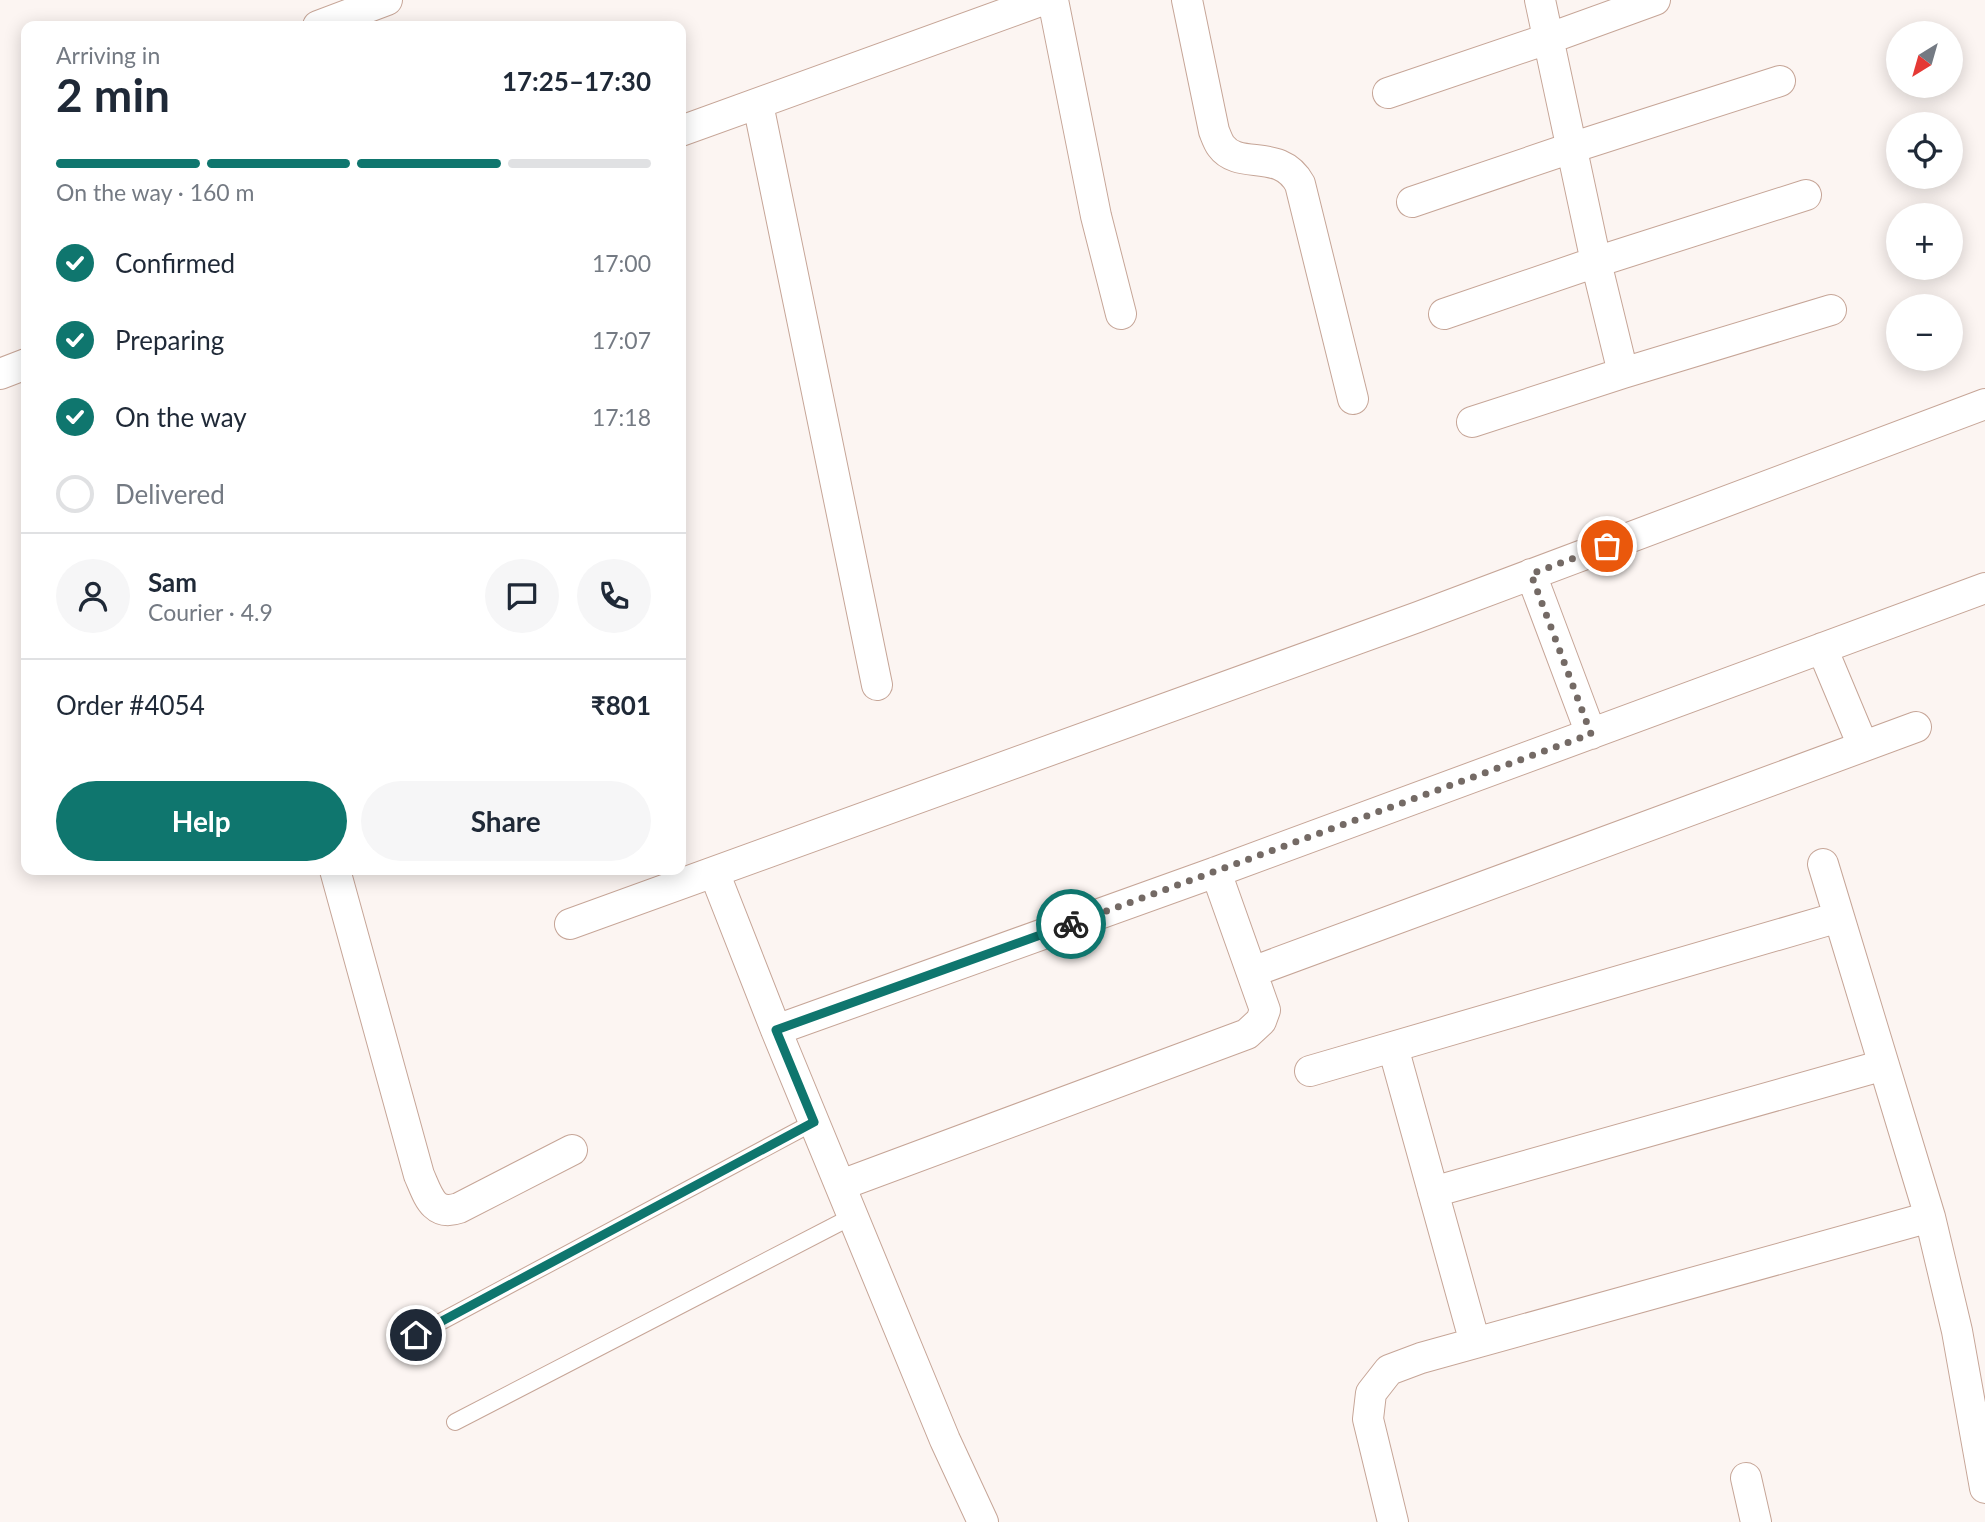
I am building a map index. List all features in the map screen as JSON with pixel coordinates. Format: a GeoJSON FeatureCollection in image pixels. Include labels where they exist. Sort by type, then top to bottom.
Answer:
{"type":"FeatureCollection","features":[{"type":"Feature","properties":{"kind":"street"},"geometry":{"type":"LineString","coordinates":[[331,21],[387,0]]}},
{"type":"Feature","properties":{"kind":"street"},"geometry":{"type":"LineString","coordinates":[[686,129],[1044,0]]}},
{"type":"Feature","properties":{"kind":"street"},"geometry":{"type":"LineString","coordinates":[[1053,0],[1096,216],[1121,314]]}},
{"type":"Feature","properties":{"kind":"street"},"geometry":{"type":"LineString","coordinates":[[1187,0],[1214,131],[1220,145],[1227,153],[1239,158],[1276,163],[1289,169],[1300,184],[1353,399]]}},
{"type":"Feature","properties":{"kind":"street"},"geometry":{"type":"LineString","coordinates":[[1541,0],[1596,262],[1623,373]]}},
{"type":"Feature","properties":{"kind":"street"},"geometry":{"type":"LineString","coordinates":[[1388,93],[1655,0]]}},
{"type":"Feature","properties":{"kind":"street"},"geometry":{"type":"LineString","coordinates":[[1412,202],[1780,81]]}},
{"type":"Feature","properties":{"kind":"street"},"geometry":{"type":"LineString","coordinates":[[758,104],[877,685]]}},
{"type":"Feature","properties":{"kind":"street"},"geometry":{"type":"LineString","coordinates":[[1444,314],[1806,195]]}},
{"type":"Feature","properties":{"kind":"street"},"geometry":{"type":"LineString","coordinates":[[1472,422],[1832,310]]}},
{"type":"Feature","properties":{"kind":"street"},"geometry":{"type":"LineString","coordinates":[[0,374],[21,366]]}},
{"type":"Feature","properties":{"kind":"street"},"geometry":{"type":"LineString","coordinates":[[570,923],[1531,574],[1985,404]]}},
{"type":"Feature","properties":{"kind":"street"},"geometry":{"type":"LineString","coordinates":[[1531,574],[1591,734]]}},
{"type":"Feature","properties":{"kind":"street"},"geometry":{"type":"LineString","coordinates":[[776,1030],[1216,872],[1985,588]]}},
{"type":"Feature","properties":{"kind":"street"},"geometry":{"type":"LineString","coordinates":[[1822,648],[1863,747]]}},
{"type":"Feature","properties":{"kind":"street"},"geometry":{"type":"LineString","coordinates":[[1252,972],[1916,727]]}},
{"type":"Feature","properties":{"kind":"street"},"geometry":{"type":"LineString","coordinates":[[1823,863],[1930,1217],[1957,1331],[1985,1488]]}},
{"type":"Feature","properties":{"kind":"street"},"geometry":{"type":"LineString","coordinates":[[714,872],[945,1440],[983,1522]]}},
{"type":"Feature","properties":{"kind":"street"},"geometry":{"type":"LineString","coordinates":[[841,1185],[1247,1034],[1261,1021],[1265,1010],[1216,872]]}},
{"type":"Feature","properties":{"kind":"street"},"geometry":{"type":"LineString","coordinates":[[336,875],[419,1175],[437,1208],[449,1212],[459,1208],[572,1150]]}},
{"type":"Feature","properties":{"kind":"street"},"geometry":{"type":"LineString","coordinates":[[1310,1071],[1839,917]]}},
{"type":"Feature","properties":{"kind":"street"},"geometry":{"type":"LineString","coordinates":[[1393,1047],[1475,1343]]}},
{"type":"Feature","properties":{"kind":"street"},"geometry":{"type":"LineString","coordinates":[[1433,1192],[1884,1065]]}},
{"type":"Feature","properties":{"kind":"street"},"geometry":{"type":"LineString","coordinates":[[1394,1522],[1367,1419],[1370,1393],[1389,1370],[1421,1358],[1930,1217]]}},
{"type":"Feature","properties":{"kind":"street"},"geometry":{"type":"LineString","coordinates":[[1746,1478],[1756,1522]]}},
{"type":"Feature","properties":{"kind":"lane"},"geometry":{"type":"LineString","coordinates":[[416,1335],[814,1122]]}},
{"type":"Feature","properties":{"kind":"lane"},"geometry":{"type":"LineString","coordinates":[[455,1422],[853,1216]]}},
{"type":"Feature","properties":{"kind":"way so far"},"geometry":{"type":"LineString","coordinates":[[1071,924],[1591,734],[1531,574],[1607,546]]}},
{"type":"Feature","properties":{"kind":"route"},"geometry":{"type":"LineString","coordinates":[[416,1335],[814,1122],[776,1030],[1071,924]]}}]}
